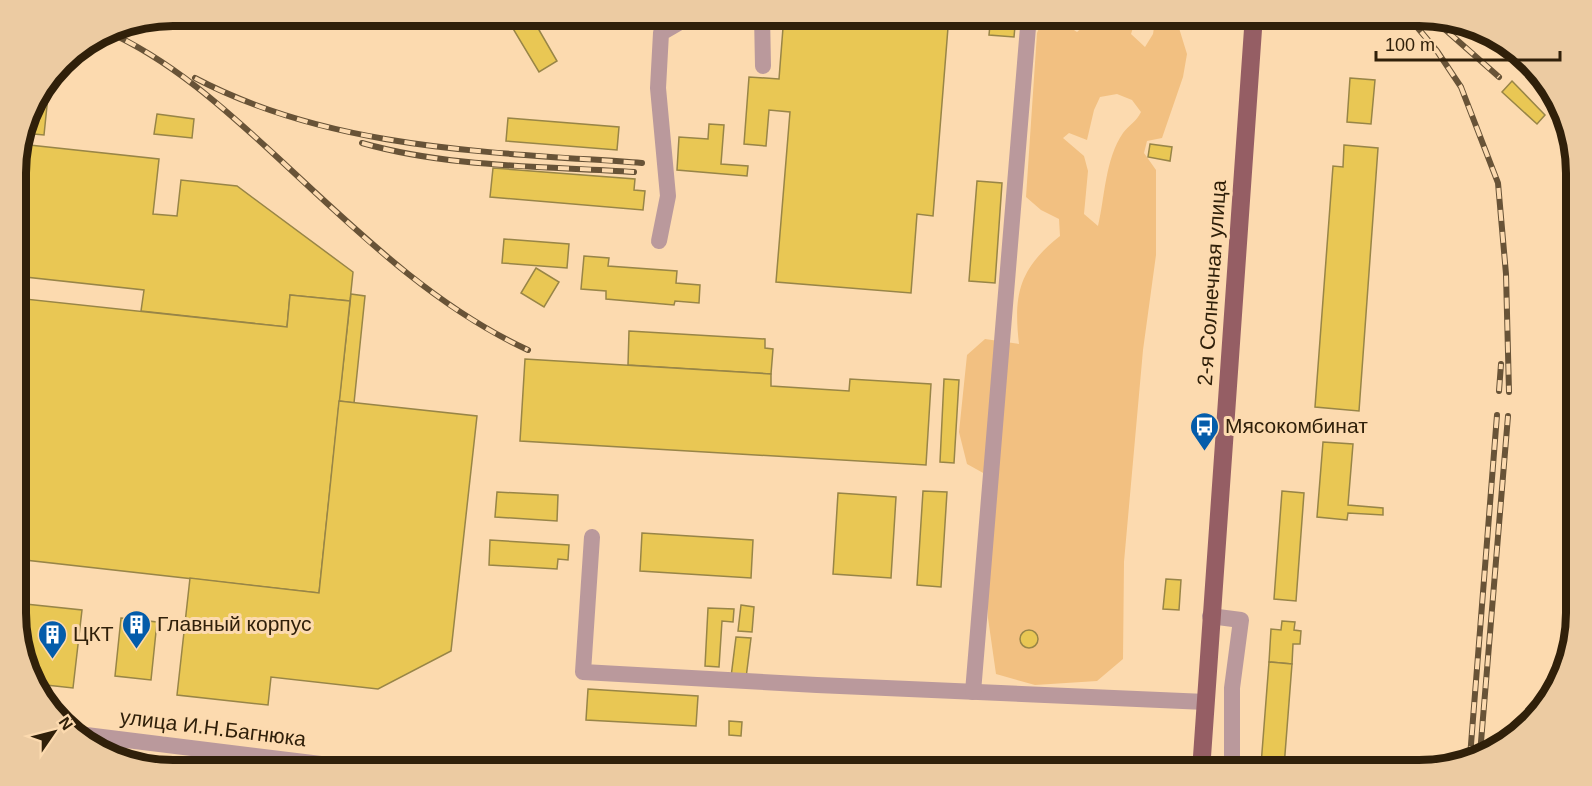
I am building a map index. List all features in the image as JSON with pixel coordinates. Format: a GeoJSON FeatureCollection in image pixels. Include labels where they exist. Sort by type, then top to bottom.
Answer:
{"type":"FeatureCollection","features":[{"type":"Feature","properties":{"kind":"main road","name":"2-я Солнечная улица"},"geometry":{"type":"LineString","coordinates":[[1202,760],[1210,616],[1253,26]]}},
{"type":"Feature","properties":{"kind":"street"},"geometry":{"type":"LineString","coordinates":[[659,241],[668,196],[658,88],[661,33],[673,26]]}},
{"type":"Feature","properties":{"kind":"street"},"geometry":{"type":"LineString","coordinates":[[762,26],[763,66]]}},
{"type":"Feature","properties":{"kind":"street"},"geometry":{"type":"LineString","coordinates":[[973,692],[1028,26]]}},
{"type":"Feature","properties":{"kind":"street"},"geometry":{"type":"LineString","coordinates":[[592,537],[583,672],[1206,702]]}},
{"type":"Feature","properties":{"kind":"street"},"geometry":{"type":"LineString","coordinates":[[1210,616],[1241,620],[1232,688],[1237,760]]}},
{"type":"Feature","properties":{"kind":"street","name":"улица И.Н.Багнюка"},"geometry":{"type":"LineString","coordinates":[[91,736],[241,760]]}},
{"type":"Feature","properties":{"kind":"shaded area"},"geometry":{"type":"Polygon","coordinates":[[[1040,26],[1068,26],[1077,32],[1084,26],[1134,26],[1131,34],[1145,47],[1153,34],[1154,26],[1178,26],[1187,54],[1183,77],[1162,138],[1147,141],[1144,153],[1156,170],[1156,255],[1143,350],[1124,562],[1123,659],[1097,681],[1035,685],[996,674],[988,618],[985,474],[967,464],[959,432],[967,355],[985,339],[1019,344],[1017,310],[1022,283],[1036,259],[1060,236],[1059,219],[1041,210],[1026,197],[1037,33],[1040,26]],[[1117,94],[1100,97],[1094,110],[1087,140],[1069,133],[1063,138],[1084,156],[1088,171],[1084,214],[1098,226],[1112,154],[1123,133],[1141,112],[1132,100],[1117,94]]]}},
{"type":"Feature","properties":{"kind":"building"},"geometry":{"type":"Polygon","coordinates":[[[511,26],[546,26],[539,30],[557,61],[539,72],[511,26]]]}},
{"type":"Feature","properties":{"kind":"building"},"geometry":{"type":"Polygon","coordinates":[[[783,26],[948,26],[933,216],[917,214],[911,293],[776,282],[790,112],[769,110],[766,146],[744,144],[749,77],[779,79],[783,26]]]}},
{"type":"Feature","properties":{"kind":"building"},"geometry":{"type":"Polygon","coordinates":[[[990,26],[1015,26],[1014,37],[989,35],[990,26]]]}},
{"type":"Feature","properties":{"kind":"building"},"geometry":{"type":"Polygon","coordinates":[[[1350,78],[1375,80],[1371,124],[1347,122],[1350,78]]]}},
{"type":"Feature","properties":{"kind":"building"},"geometry":{"type":"Polygon","coordinates":[[[1512,81],[1545,115],[1537,124],[1502,92],[1512,81]]]}},
{"type":"Feature","properties":{"kind":"building"},"geometry":{"type":"Polygon","coordinates":[[[47,96],[48,96],[44,135],[31,134],[47,96]]]}},
{"type":"Feature","properties":{"kind":"building"},"geometry":{"type":"Polygon","coordinates":[[[157,114],[194,119],[192,138],[154,134],[157,114]]]}},
{"type":"Feature","properties":{"kind":"building"},"geometry":{"type":"Polygon","coordinates":[[[508,118],[619,127],[617,150],[506,141],[508,118]]]}},
{"type":"Feature","properties":{"kind":"building"},"geometry":{"type":"Polygon","coordinates":[[[709,124],[724,125],[721,164],[748,166],[747,176],[677,170],[679,137],[708,139],[709,124]]]}},
{"type":"Feature","properties":{"kind":"building"},"geometry":{"type":"Polygon","coordinates":[[[1150,144],[1172,147],[1170,161],[1148,157],[1150,144]]]}},
{"type":"Feature","properties":{"kind":"building"},"geometry":{"type":"Polygon","coordinates":[[[28,145],[159,159],[153,214],[177,216],[181,180],[237,186],[353,272],[350,301],[290,295],[287,327],[141,311],[144,290],[26,277],[28,145]]]}},
{"type":"Feature","properties":{"kind":"building"},"geometry":{"type":"Polygon","coordinates":[[[1344,145],[1378,148],[1359,411],[1315,407],[1333,166],[1343,167],[1344,145]]]}},
{"type":"Feature","properties":{"kind":"building"},"geometry":{"type":"Polygon","coordinates":[[[493,168],[635,179],[634,190],[645,191],[643,210],[490,197],[493,168]]]}},
{"type":"Feature","properties":{"kind":"building"},"geometry":{"type":"Polygon","coordinates":[[[977,181],[1002,183],[995,283],[969,281],[977,181]]]}},
{"type":"Feature","properties":{"kind":"building"},"geometry":{"type":"Polygon","coordinates":[[[504,239],[569,244],[567,268],[502,263],[504,239]]]}},
{"type":"Feature","properties":{"kind":"building"},"geometry":{"type":"Polygon","coordinates":[[[584,256],[609,258],[608,266],[677,271],[676,283],[700,285],[699,303],[675,301],[674,305],[606,299],[606,291],[581,289],[584,256]]]}},
{"type":"Feature","properties":{"kind":"building"},"geometry":{"type":"Polygon","coordinates":[[[536,268],[559,282],[544,307],[521,293],[536,268]]]}},
{"type":"Feature","properties":{"kind":"building"},"geometry":{"type":"Polygon","coordinates":[[[351,294],[365,296],[354,403],[339,401],[351,294]]]}},
{"type":"Feature","properties":{"kind":"building"},"geometry":{"type":"Polygon","coordinates":[[[290,295],[350,301],[319,593],[26,560],[26,299],[287,327],[290,295]]]}},
{"type":"Feature","properties":{"kind":"building"},"geometry":{"type":"Polygon","coordinates":[[[629,331],[765,339],[765,348],[773,349],[771,374],[628,365],[629,331]]]}},
{"type":"Feature","properties":{"kind":"building"},"geometry":{"type":"Polygon","coordinates":[[[525,359],[771,374],[771,386],[849,391],[850,379],[931,384],[926,465],[520,441],[525,359]]]}},
{"type":"Feature","properties":{"kind":"building"},"geometry":{"type":"Polygon","coordinates":[[[944,379],[959,380],[954,463],[940,462],[944,379]]]}},
{"type":"Feature","properties":{"kind":"building"},"geometry":{"type":"Polygon","coordinates":[[[339,401],[477,416],[451,651],[378,689],[271,677],[268,705],[177,695],[190,578],[319,593],[339,401]]]}},
{"type":"Feature","properties":{"kind":"building"},"geometry":{"type":"Polygon","coordinates":[[[1323,442],[1353,444],[1348,505],[1383,508],[1383,515],[1348,513],[1347,520],[1317,517],[1323,442]]]}},
{"type":"Feature","properties":{"kind":"building"},"geometry":{"type":"Polygon","coordinates":[[[923,491],[947,492],[941,587],[917,585],[923,491]]]}},
{"type":"Feature","properties":{"kind":"building"},"geometry":{"type":"Polygon","coordinates":[[[1282,491],[1304,493],[1296,601],[1274,599],[1282,491]]]}},
{"type":"Feature","properties":{"kind":"building"},"geometry":{"type":"Polygon","coordinates":[[[497,492],[558,495],[557,521],[495,517],[497,492]]]}},
{"type":"Feature","properties":{"kind":"building"},"geometry":{"type":"Polygon","coordinates":[[[838,493],[896,497],[891,578],[833,574],[838,493]]]}},
{"type":"Feature","properties":{"kind":"building"},"geometry":{"type":"Polygon","coordinates":[[[642,533],[753,540],[751,578],[640,571],[642,533]]]}},
{"type":"Feature","properties":{"kind":"building"},"geometry":{"type":"Polygon","coordinates":[[[490,540],[569,545],[568,560],[558,559],[557,569],[489,565],[490,540]]]}},
{"type":"Feature","properties":{"kind":"building"},"geometry":{"type":"Polygon","coordinates":[[[1166,579],[1181,580],[1179,610],[1163,609],[1166,579]]]}},
{"type":"Feature","properties":{"kind":"building","name":"ЦКТ"},"geometry":{"type":"Polygon","coordinates":[[[26,604],[82,610],[73,688],[44,685],[31,652],[27,633],[26,604]]]}},
{"type":"Feature","properties":{"kind":"building"},"geometry":{"type":"Polygon","coordinates":[[[741,605],[754,607],[752,632],[738,631],[741,605]]]}},
{"type":"Feature","properties":{"kind":"building"},"geometry":{"type":"Polygon","coordinates":[[[708,608],[734,609],[733,622],[722,621],[719,667],[705,666],[708,608]]]}},
{"type":"Feature","properties":{"kind":"building","name":"Главный корпус"},"geometry":{"type":"Polygon","coordinates":[[[121,618],[157,622],[151,680],[115,676],[121,618]]]}},
{"type":"Feature","properties":{"kind":"building"},"geometry":{"type":"Polygon","coordinates":[[[1282,621],[1295,622],[1294,630],[1301,631],[1300,644],[1293,644],[1292,664],[1269,662],[1271,629],[1281,630],[1282,621]]]}},
{"type":"Feature","properties":{"kind":"building"},"geometry":{"type":"Polygon","coordinates":[[[1029,630],[1035,633],[1038,639],[1035,645],[1029,648],[1023,645],[1020,639],[1023,633],[1029,630]]]}},
{"type":"Feature","properties":{"kind":"building"},"geometry":{"type":"Polygon","coordinates":[[[736,637],[751,638],[746,678],[731,677],[736,637]]]}},
{"type":"Feature","properties":{"kind":"building"},"geometry":{"type":"Polygon","coordinates":[[[1269,662],[1292,664],[1285,760],[1261,760],[1269,662]]]}},
{"type":"Feature","properties":{"kind":"building"},"geometry":{"type":"Polygon","coordinates":[[[588,689],[698,696],[696,726],[586,720],[588,689]]]}},
{"type":"Feature","properties":{"kind":"building"},"geometry":{"type":"Polygon","coordinates":[[[729,721],[742,722],[741,736],[729,735],[729,721]]]}},
{"type":"Feature","properties":{"kind":"railway"},"geometry":{"type":"LineString","coordinates":[[1416,26],[1437,51],[1461,87],[1498,183],[1506,274],[1509,392]]}},
{"type":"Feature","properties":{"kind":"railway"},"geometry":{"type":"LineString","coordinates":[[1443,27],[1499,77]]}},
{"type":"Feature","properties":{"kind":"railway"},"geometry":{"type":"LineString","coordinates":[[117,37],[153,56],[196,87],[237,121],[395,264],[459,311],[528,350]]}},
{"type":"Feature","properties":{"kind":"railway"},"geometry":{"type":"LineString","coordinates":[[195,78],[247,102],[301,120],[357,134],[470,150],[642,163]]}},
{"type":"Feature","properties":{"kind":"railway"},"geometry":{"type":"LineString","coordinates":[[362,143],[463,162],[634,172]]}},
{"type":"Feature","properties":{"kind":"railway"},"geometry":{"type":"LineString","coordinates":[[1499,391],[1501,364]]}},
{"type":"Feature","properties":{"kind":"railway"},"geometry":{"type":"LineString","coordinates":[[1470,751],[1497,415]]}},
{"type":"Feature","properties":{"kind":"railway"},"geometry":{"type":"LineString","coordinates":[[1481,747],[1508,416]]}},
{"type":"Feature","properties":{"kind":"place","name":"Мясокомбинат"},"geometry":{"type":"Point","coordinates":[1204,452]}},
{"type":"Feature","properties":{"kind":"place","name":"Главный корпус"},"geometry":{"type":"Point","coordinates":[136,650]}},
{"type":"Feature","properties":{"kind":"place","name":"ЦКТ"},"geometry":{"type":"Point","coordinates":[52,660]}}]}
